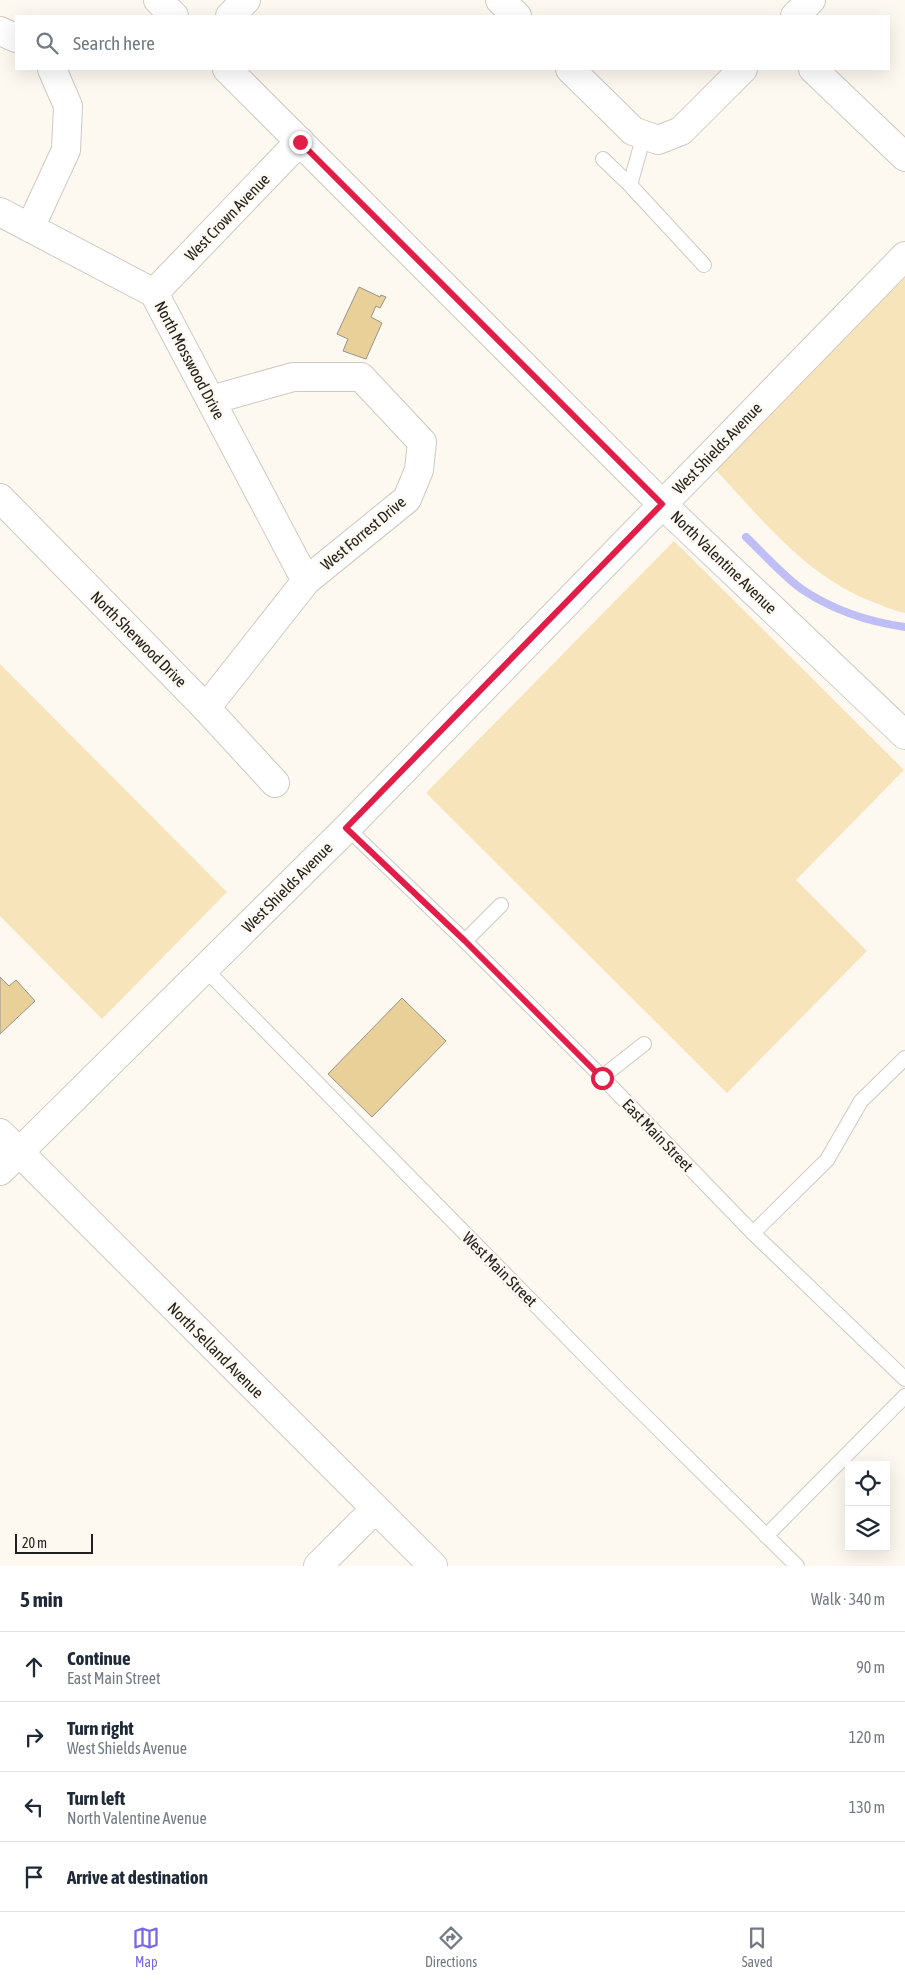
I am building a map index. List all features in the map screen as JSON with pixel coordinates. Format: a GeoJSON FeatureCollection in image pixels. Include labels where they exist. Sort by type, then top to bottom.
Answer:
{"type":"FeatureCollection","features":[{"type":"Feature","properties":{"kind":"street"},"geometry":{"type":"LineString","coordinates":[[158,0],[173,15]]}},
{"type":"Feature","properties":{"kind":"street"},"geometry":{"type":"LineString","coordinates":[[231,15],[246,0]]}},
{"type":"Feature","properties":{"kind":"street"},"geometry":{"type":"LineString","coordinates":[[500,0],[515,15]]}},
{"type":"Feature","properties":{"kind":"street"},"geometry":{"type":"LineString","coordinates":[[796,15],[811,0]]}},
{"type":"Feature","properties":{"kind":"street"},"geometry":{"type":"LineString","coordinates":[[0,31],[15,38]]}},
{"type":"Feature","properties":{"kind":"street"},"geometry":{"type":"LineString","coordinates":[[30,228],[66,150],[68,106],[52,70]]}},
{"type":"Feature","properties":{"kind":"street","name":"North Valentine Avenue"},"geometry":{"type":"LineString","coordinates":[[228,70],[662,504],[905,735]]}},
{"type":"Feature","properties":{"kind":"street"},"geometry":{"type":"LineString","coordinates":[[571,70],[632,131],[658,140],[681,131],[742,70]]}},
{"type":"Feature","properties":{"kind":"street"},"geometry":{"type":"LineString","coordinates":[[814,70],[905,157]]}},
{"type":"Feature","properties":{"kind":"street","name":"West Crown Avenue"},"geometry":{"type":"LineString","coordinates":[[154,293],[300,142]]}},
{"type":"Feature","properties":{"kind":"street","name":"North Mosswood Drive"},"geometry":{"type":"LineString","coordinates":[[0,212],[154,293],[306,581]]}},
{"type":"Feature","properties":{"kind":"street","name":"West Shields Avenue"},"geometry":{"type":"LineString","coordinates":[[6,1152],[205,970],[905,256]]}},
{"type":"Feature","properties":{"kind":"street","name":"West Forrest Drive"},"geometry":{"type":"LineString","coordinates":[[206,708],[306,581],[407,499],[420,470],[422,442],[361,377],[293,377],[211,400]]}},
{"type":"Feature","properties":{"kind":"street","name":"North Sherwood Drive"},"geometry":{"type":"LineString","coordinates":[[0,498],[206,708],[275,783]]}},
{"type":"Feature","properties":{"kind":"street","name":"North Selland Avenue"},"geometry":{"type":"LineString","coordinates":[[6,1152],[433,1566]]}},
{"type":"Feature","properties":{"kind":"street"},"geometry":{"type":"LineString","coordinates":[[318,1566],[375,1509]]}},
{"type":"Feature","properties":{"kind":"lane"},"geometry":{"type":"LineString","coordinates":[[630,185],[644,135]]}},
{"type":"Feature","properties":{"kind":"lane"},"geometry":{"type":"LineString","coordinates":[[603,159],[630,185],[704,265]]}},
{"type":"Feature","properties":{"kind":"lane","name":"East Main Street"},"geometry":{"type":"LineString","coordinates":[[346,828],[465,941],[753,1233],[905,1380]]}},
{"type":"Feature","properties":{"kind":"lane"},"geometry":{"type":"LineString","coordinates":[[465,941],[500,905]]}},
{"type":"Feature","properties":{"kind":"lane","name":"West Main Street"},"geometry":{"type":"LineString","coordinates":[[205,970],[619,1390],[797,1566]]}},
{"type":"Feature","properties":{"kind":"lane"},"geometry":{"type":"LineString","coordinates":[[602,1078],[644,1044]]}},
{"type":"Feature","properties":{"kind":"lane"},"geometry":{"type":"LineString","coordinates":[[753,1233],[827,1160],[861,1101],[905,1058]]}},
{"type":"Feature","properties":{"kind":"lane"},"geometry":{"type":"LineString","coordinates":[[766,1536],[905,1396]]}},
{"type":"Feature","properties":{"kind":"shaded area"},"geometry":{"type":"Polygon","coordinates":[[[905,278],[905,613],[851,592],[828,579],[787,545],[713,467],[905,278]]]}},
{"type":"Feature","properties":{"kind":"shaded area"},"geometry":{"type":"Polygon","coordinates":[[[674,541],[904,770],[796,880],[867,951],[727,1093],[426,793],[674,541]]]}},
{"type":"Feature","properties":{"kind":"shaded area"},"geometry":{"type":"Polygon","coordinates":[[[0,664],[227,892],[102,1019],[0,916],[0,664]]]}},
{"type":"Feature","properties":{"kind":"building"},"geometry":{"type":"Polygon","coordinates":[[[359,287],[380,297],[381,295],[386,297],[380,308],[376,306],[371,317],[382,323],[366,359],[343,351],[348,339],[337,334],[359,287]]]}},
{"type":"Feature","properties":{"kind":"building"},"geometry":{"type":"Polygon","coordinates":[[[0,977],[9,986],[16,980],[35,1001],[0,1034],[0,977]]]}},
{"type":"Feature","properties":{"kind":"building"},"geometry":{"type":"Polygon","coordinates":[[[402,998],[446,1041],[372,1117],[328,1074],[402,998]]]}},
{"type":"Feature","properties":{"kind":"waterway"},"geometry":{"type":"LineString","coordinates":[[746,537],[789,579],[827,604],[879,622],[905,627]]}},
{"type":"Feature","properties":{"kind":"route"},"geometry":{"type":"LineString","coordinates":[[300,142],[662,504],[346,828],[465,941],[602,1078]]}}]}
